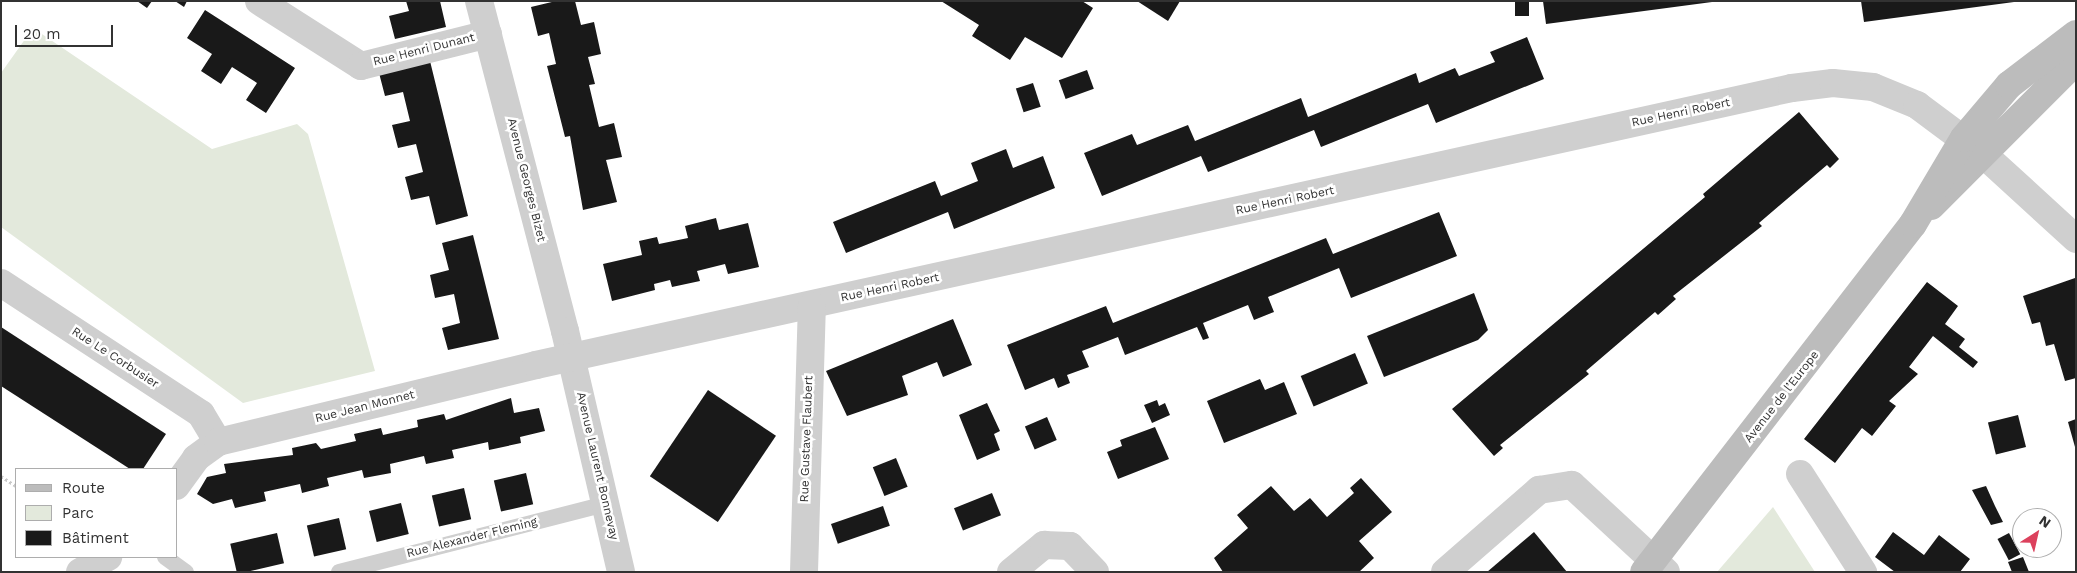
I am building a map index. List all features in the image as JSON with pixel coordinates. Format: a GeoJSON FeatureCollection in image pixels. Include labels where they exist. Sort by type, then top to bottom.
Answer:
{"type":"FeatureCollection","features":[{"type":"Feature","properties":{"kind":"main road","name":"Avenue de l’Europe"},"geometry":{"type":"LineString","coordinates":[[1654,568],[1974,146],[2009,84],[2076,34]]}},
{"type":"Feature","properties":{"kind":"main road","name":"Avenue de l’Europe"},"geometry":{"type":"LineString","coordinates":[[1974,146],[2076,61]]}},
{"type":"Feature","properties":{"kind":"street","name":"Rue Henri Dunant"},"geometry":{"type":"LineString","coordinates":[[259,1],[361,66],[488,34]]}},
{"type":"Feature","properties":{"kind":"street","name":"Avenue Georges Bizet"},"geometry":{"type":"LineString","coordinates":[[479,1],[572,359]]}},
{"type":"Feature","properties":{"kind":"street","name":"Rue Henri Robert"},"geometry":{"type":"LineString","coordinates":[[572,359],[1792,88],[1833,83],[1873,87],[1917,105],[1974,146],[2076,239]]}},
{"type":"Feature","properties":{"kind":"street","name":"Rue Le Corbusier"},"geometry":{"type":"LineString","coordinates":[[1,283],[201,414],[218,442]]}},
{"type":"Feature","properties":{"kind":"street","name":"Rue Gustave Flaubert"},"geometry":{"type":"LineString","coordinates":[[804,572],[812,306]]}},
{"type":"Feature","properties":{"kind":"street","name":"Rue Jean Monnet"},"geometry":{"type":"LineString","coordinates":[[178,483],[196,458],[218,442],[572,359]]}},
{"type":"Feature","properties":{"kind":"street","name":"Avenue Laurent Bonnevay"},"geometry":{"type":"LineString","coordinates":[[572,359],[621,572]]}},
{"type":"Feature","properties":{"kind":"street"},"geometry":{"type":"LineString","coordinates":[[1800,474],[1863,572]]}},
{"type":"Feature","properties":{"kind":"street"},"geometry":{"type":"LineString","coordinates":[[1445,572],[1539,490],[1572,485],[1654,568]]}},
{"type":"Feature","properties":{"kind":"street"},"geometry":{"type":"LineString","coordinates":[[1011,572],[1044,544],[1070,546],[1095,572]]}},
{"type":"Feature","properties":{"kind":"street"},"geometry":{"type":"LineString","coordinates":[[80,572],[106,558]]}},
{"type":"Feature","properties":{"kind":"lane","name":"Rue Alexander Fleming"},"geometry":{"type":"LineString","coordinates":[[338,572],[605,504]]}},
{"type":"Feature","properties":{"kind":"lane"},"geometry":{"type":"LineString","coordinates":[[166,558],[186,572]]}},
{"type":"Feature","properties":{"kind":"path"},"geometry":{"type":"LineString","coordinates":[[1,476],[15,485]]}},
{"type":"Feature","properties":{"kind":"green space"},"geometry":{"type":"Polygon","coordinates":[[[33,28],[212,149],[297,124],[308,134],[375,371],[243,403],[1,227],[1,73],[33,28]]]}},
{"type":"Feature","properties":{"kind":"green space"},"geometry":{"type":"Polygon","coordinates":[[[1773,507],[1815,572],[1717,572],[1773,507]]]}},
{"type":"Feature","properties":{"kind":"building"},"geometry":{"type":"Polygon","coordinates":[[[137,1],[152,1],[147,8],[137,1]]]}},
{"type":"Feature","properties":{"kind":"building"},"geometry":{"type":"Polygon","coordinates":[[[175,1],[187,1],[184,7],[175,1]]]}},
{"type":"Feature","properties":{"kind":"building"},"geometry":{"type":"Polygon","coordinates":[[[406,1],[440,1],[446,27],[395,39],[389,16],[409,11],[406,1]]]}},
{"type":"Feature","properties":{"kind":"building"},"geometry":{"type":"Polygon","coordinates":[[[556,1],[575,1],[581,25],[594,22],[601,54],[588,57],[595,84],[589,85],[599,127],[614,123],[622,157],[606,160],[617,202],[583,210],[570,136],[565,137],[547,66],[556,64],[549,33],[538,36],[531,7],[556,1]]]}},
{"type":"Feature","properties":{"kind":"building"},"geometry":{"type":"Polygon","coordinates":[[[941,1],[1082,1],[1093,8],[1062,58],[1025,37],[1010,60],[972,36],[979,25],[941,1]]]}},
{"type":"Feature","properties":{"kind":"building"},"geometry":{"type":"Polygon","coordinates":[[[1137,1],[1180,1],[1168,21],[1137,1]]]}},
{"type":"Feature","properties":{"kind":"building"},"geometry":{"type":"Polygon","coordinates":[[[1515,1],[1529,1],[1529,16],[1515,16],[1515,1]]]}},
{"type":"Feature","properties":{"kind":"building"},"geometry":{"type":"Polygon","coordinates":[[[1543,1],[1712,1],[1712,2],[1546,24],[1543,1]]]}},
{"type":"Feature","properties":{"kind":"building"},"geometry":{"type":"Polygon","coordinates":[[[1861,1],[2013,1],[2014,2],[1864,22],[1861,1]]]}},
{"type":"Feature","properties":{"kind":"building"},"geometry":{"type":"Polygon","coordinates":[[[205,10],[295,68],[266,113],[246,100],[257,83],[232,67],[221,84],[201,71],[212,54],[187,38],[205,10]]]}},
{"type":"Feature","properties":{"kind":"building"},"geometry":{"type":"Polygon","coordinates":[[[1527,37],[1544,79],[1436,123],[1428,104],[1321,147],[1314,130],[1208,172],[1201,156],[1102,196],[1084,153],[1132,134],[1137,145],[1188,125],[1195,141],[1301,98],[1308,117],[1416,73],[1419,83],[1455,68],[1459,76],[1495,62],[1490,52],[1527,37]]]}},
{"type":"Feature","properties":{"kind":"building"},"geometry":{"type":"Polygon","coordinates":[[[430,61],[468,216],[436,225],[429,196],[411,200],[405,177],[423,172],[416,144],[398,148],[392,125],[410,121],[403,92],[385,96],[379,73],[430,61]]]}},
{"type":"Feature","properties":{"kind":"building"},"geometry":{"type":"Polygon","coordinates":[[[1087,70],[1094,89],[1066,99],[1059,80],[1087,70]]]}},
{"type":"Feature","properties":{"kind":"building"},"geometry":{"type":"Polygon","coordinates":[[[1033,83],[1041,107],[1024,112],[1016,89],[1033,83]]]}},
{"type":"Feature","properties":{"kind":"building"},"geometry":{"type":"Polygon","coordinates":[[[1799,112],[1839,159],[1830,168],[1827,165],[1759,223],[1762,226],[1673,296],[1676,299],[1658,315],[1655,312],[1586,371],[1589,374],[1500,445],[1503,448],[1494,456],[1452,409],[1705,197],[1703,194],[1799,112]]]}},
{"type":"Feature","properties":{"kind":"building"},"geometry":{"type":"Polygon","coordinates":[[[1006,149],[1013,168],[1043,156],[1055,188],[954,229],[948,212],[846,253],[833,222],[935,181],[941,196],[978,181],[971,163],[1006,149]]]}},
{"type":"Feature","properties":{"kind":"building"},"geometry":{"type":"Polygon","coordinates":[[[1439,212],[1457,256],[1351,298],[1339,268],[1268,297],[1274,312],[1254,320],[1248,305],[1203,323],[1209,338],[1203,340],[1197,327],[1125,355],[1118,337],[1082,351],[1089,367],[1067,375],[1070,383],[1058,388],[1054,378],[1025,390],[1007,345],[1106,306],[1113,323],[1326,238],[1333,254],[1439,212]]]}},
{"type":"Feature","properties":{"kind":"building"},"geometry":{"type":"Polygon","coordinates":[[[716,218],[719,230],[748,223],[759,267],[728,274],[725,264],[697,271],[700,281],[672,287],[670,280],[654,284],[655,290],[612,301],[603,264],[642,255],[639,241],[657,237],[659,244],[688,238],[685,226],[716,218]]]}},
{"type":"Feature","properties":{"kind":"building"},"geometry":{"type":"Polygon","coordinates":[[[473,235],[499,339],[448,350],[442,328],[460,323],[454,294],[435,298],[430,275],[449,270],[442,243],[473,235]]]}},
{"type":"Feature","properties":{"kind":"building"},"geometry":{"type":"Polygon","coordinates":[[[2075,278],[2076,378],[2065,381],[2054,344],[2046,346],[2040,322],[2032,324],[2023,296],[2075,278]]]}},
{"type":"Feature","properties":{"kind":"building"},"geometry":{"type":"Polygon","coordinates":[[[1927,282],[1958,306],[1945,324],[1965,339],[1959,347],[1978,362],[1973,368],[1933,336],[1909,367],[1918,374],[1889,401],[1896,406],[1872,436],[1862,428],[1835,463],[1804,439],[1927,282]]]}},
{"type":"Feature","properties":{"kind":"building"},"geometry":{"type":"Polygon","coordinates":[[[1474,293],[1488,330],[1478,340],[1384,377],[1367,336],[1474,293]]]}},
{"type":"Feature","properties":{"kind":"building"},"geometry":{"type":"Polygon","coordinates":[[[953,319],[972,365],[943,377],[937,362],[902,376],[908,395],[847,416],[826,371],[953,319]]]}},
{"type":"Feature","properties":{"kind":"building"},"geometry":{"type":"Polygon","coordinates":[[[1,327],[166,434],[144,468],[128,468],[1,386],[1,327]]]}},
{"type":"Feature","properties":{"kind":"building"},"geometry":{"type":"Polygon","coordinates":[[[1355,353],[1368,383],[1314,406],[1301,376],[1355,353]]]}},
{"type":"Feature","properties":{"kind":"building"},"geometry":{"type":"Polygon","coordinates":[[[1260,379],[1265,390],[1284,382],[1297,414],[1224,443],[1207,401],[1260,379]]]}},
{"type":"Feature","properties":{"kind":"building"},"geometry":{"type":"Polygon","coordinates":[[[708,390],[776,436],[718,522],[650,476],[708,390]]]}},
{"type":"Feature","properties":{"kind":"building"},"geometry":{"type":"Polygon","coordinates":[[[511,398],[514,413],[539,408],[545,431],[520,437],[521,443],[489,450],[488,442],[452,450],[454,458],[426,464],[424,456],[390,464],[391,473],[364,478],[362,470],[327,478],[329,486],[302,493],[300,484],[264,492],[266,501],[235,508],[232,499],[213,504],[197,494],[207,477],[226,473],[224,464],[293,455],[292,448],[316,443],[321,449],[356,441],[354,434],[381,428],[383,435],[418,427],[417,420],[444,414],[446,420],[511,398]]]}},
{"type":"Feature","properties":{"kind":"building"},"geometry":{"type":"Polygon","coordinates":[[[1157,400],[1159,406],[1165,403],[1170,415],[1152,423],[1144,405],[1157,400]]]}},
{"type":"Feature","properties":{"kind":"building"},"geometry":{"type":"Polygon","coordinates":[[[987,403],[1000,431],[994,434],[1000,450],[977,460],[959,415],[987,403]]]}},
{"type":"Feature","properties":{"kind":"building"},"geometry":{"type":"Polygon","coordinates":[[[2018,415],[2026,447],[1996,455],[1988,422],[2018,415]]]}},
{"type":"Feature","properties":{"kind":"building"},"geometry":{"type":"Polygon","coordinates":[[[1047,417],[1057,440],[1035,449],[1025,426],[1047,417]]]}},
{"type":"Feature","properties":{"kind":"building"},"geometry":{"type":"Polygon","coordinates":[[[2076,419],[2076,447],[2075,447],[2068,422],[2076,419]]]}},
{"type":"Feature","properties":{"kind":"building"},"geometry":{"type":"Polygon","coordinates":[[[1155,427],[1169,459],[1118,479],[1107,452],[1122,446],[1120,440],[1155,427]]]}},
{"type":"Feature","properties":{"kind":"building"},"geometry":{"type":"Polygon","coordinates":[[[896,458],[908,487],[884,496],[873,467],[896,458]]]}},
{"type":"Feature","properties":{"kind":"building"},"geometry":{"type":"Polygon","coordinates":[[[526,473],[533,504],[501,512],[494,480],[526,473]]]}},
{"type":"Feature","properties":{"kind":"building"},"geometry":{"type":"Polygon","coordinates":[[[1361,478],[1392,512],[1359,541],[1374,558],[1359,572],[1223,572],[1214,558],[1248,528],[1237,515],[1271,486],[1294,511],[1310,498],[1327,517],[1354,493],[1350,488],[1361,478]]]}},
{"type":"Feature","properties":{"kind":"building"},"geometry":{"type":"Polygon","coordinates":[[[1986,486],[2003,522],[1991,525],[1972,490],[1986,486]]]}},
{"type":"Feature","properties":{"kind":"building"},"geometry":{"type":"Polygon","coordinates":[[[464,488],[471,519],[439,527],[432,495],[464,488]]]}},
{"type":"Feature","properties":{"kind":"building"},"geometry":{"type":"Polygon","coordinates":[[[992,493],[1001,515],[963,531],[954,508],[992,493]]]}},
{"type":"Feature","properties":{"kind":"building"},"geometry":{"type":"Polygon","coordinates":[[[401,503],[409,534],[377,542],[369,511],[401,503]]]}},
{"type":"Feature","properties":{"kind":"building"},"geometry":{"type":"Polygon","coordinates":[[[883,506],[890,526],[838,544],[831,524],[883,506]]]}},
{"type":"Feature","properties":{"kind":"building"},"geometry":{"type":"Polygon","coordinates":[[[339,518],[346,549],[314,557],[307,525],[339,518]]]}},
{"type":"Feature","properties":{"kind":"building"},"geometry":{"type":"Polygon","coordinates":[[[1534,532],[1567,572],[1487,572],[1534,532]]]}},
{"type":"Feature","properties":{"kind":"building"},"geometry":{"type":"Polygon","coordinates":[[[1893,532],[1924,555],[1939,535],[1970,559],[1960,572],[1895,572],[1875,557],[1893,532]]]}},
{"type":"Feature","properties":{"kind":"building"},"geometry":{"type":"Polygon","coordinates":[[[277,533],[284,563],[246,572],[237,572],[230,544],[277,533]]]}},
{"type":"Feature","properties":{"kind":"building"},"geometry":{"type":"Polygon","coordinates":[[[2009,533],[2012,539],[2013,558],[2009,560],[1998,539],[2009,533]]]}},
{"type":"Feature","properties":{"kind":"building"},"geometry":{"type":"Polygon","coordinates":[[[2023,558],[2029,572],[2012,572],[2008,562],[2023,558]]]}}]}
